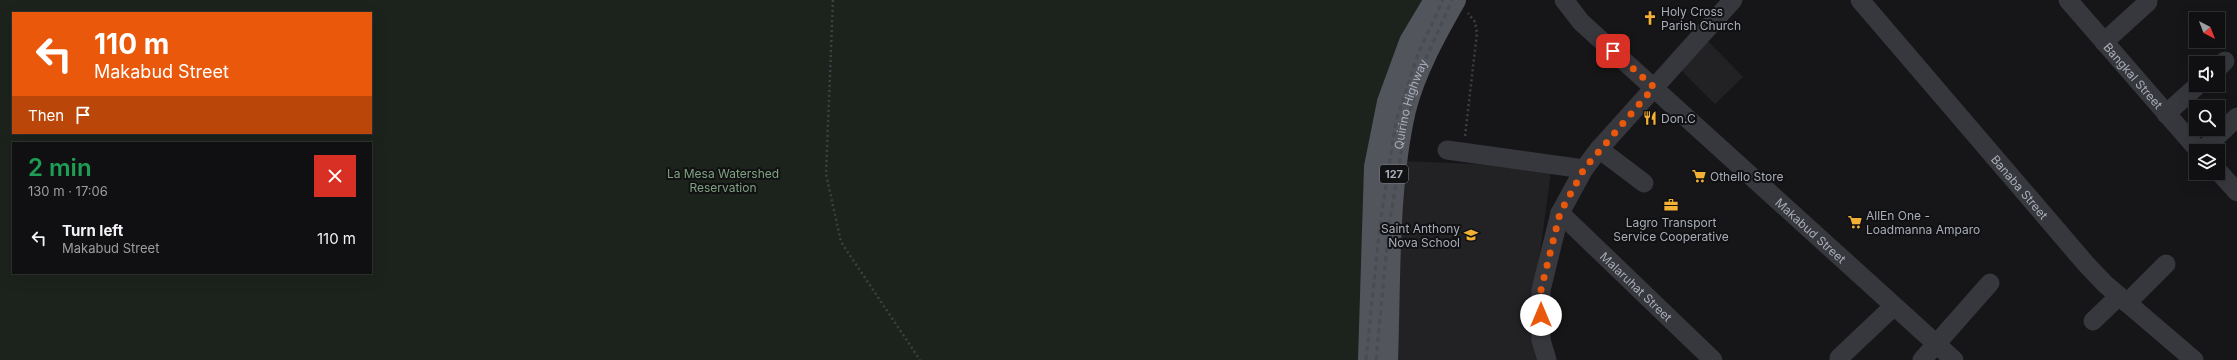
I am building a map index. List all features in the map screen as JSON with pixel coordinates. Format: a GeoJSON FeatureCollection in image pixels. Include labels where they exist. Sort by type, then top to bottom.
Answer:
{"type":"FeatureCollection","features":[{"type":"Feature","properties":{"kind":"main road","name":"Quirino Highway"},"geometry":{"type":"LineString","coordinates":[[1369,360],[1375,167],[1388,102],[1410,42],[1448,1]]}},
{"type":"Feature","properties":{"kind":"main road","name":"Quirino Highway"},"geometry":{"type":"LineString","coordinates":[[1386,360],[1394,167],[1406,109],[1427,50],[1448,1]]}},
{"type":"Feature","properties":{"kind":"street","name":"Makabud Street"},"geometry":{"type":"LineString","coordinates":[[1559,0],[1592,32],[1954,360]]}},
{"type":"Feature","properties":{"kind":"street"},"geometry":{"type":"LineString","coordinates":[[1547,360],[1541,340],[1541,290],[1560,213],[1584,169],[1599,149],[1732,0]]}},
{"type":"Feature","properties":{"kind":"street","name":"Banaba Street"},"geometry":{"type":"LineString","coordinates":[[1860,0],[2086,264],[2123,299],[2194,360]]}},
{"type":"Feature","properties":{"kind":"street","name":"Bangkal Street"},"geometry":{"type":"LineString","coordinates":[[2068,0],[2194,144]]}},
{"type":"Feature","properties":{"kind":"street"},"geometry":{"type":"LineString","coordinates":[[2104,42],[2148,2]]}},
{"type":"Feature","properties":{"kind":"street"},"geometry":{"type":"LineString","coordinates":[[2166,114],[2190,92]]}},
{"type":"Feature","properties":{"kind":"street"},"geometry":{"type":"LineString","coordinates":[[2208,144],[2237,117]]}},
{"type":"Feature","properties":{"kind":"street"},"geometry":{"type":"LineString","coordinates":[[1599,149],[1644,183]]}},
{"type":"Feature","properties":{"kind":"street"},"geometry":{"type":"LineString","coordinates":[[1455,151],[1584,169]]}},
{"type":"Feature","properties":{"kind":"street"},"geometry":{"type":"LineString","coordinates":[[2225,179],[2237,192]]}},
{"type":"Feature","properties":{"kind":"street","name":"Malaruhat Street"},"geometry":{"type":"LineString","coordinates":[[1560,213],[1713,360]]}},
{"type":"Feature","properties":{"kind":"street"},"geometry":{"type":"LineString","coordinates":[[2093,321],[2166,264]]}},
{"type":"Feature","properties":{"kind":"street"},"geometry":{"type":"LineString","coordinates":[[1922,360],[1990,283]]}},
{"type":"Feature","properties":{"kind":"street"},"geometry":{"type":"LineString","coordinates":[[1839,358],[1894,306]]}},
{"type":"Feature","properties":{"kind":"path"},"geometry":{"type":"LineString","coordinates":[[834,0],[826,174],[841,242],[920,360]]}},
{"type":"Feature","properties":{"kind":"path"},"geometry":{"type":"LineString","coordinates":[[1448,1],[1469,14],[1475,22],[1477,33],[1455,151]]}},
{"type":"Feature","properties":{"kind":"shaded area"},"geometry":{"type":"Polygon","coordinates":[[[1706,39],[1743,77],[1715,104],[1678,67],[1706,39]]]}},
{"type":"Feature","properties":{"kind":"shaded area","name":"Saint Anthony Nova School"},"geometry":{"type":"Polygon","coordinates":[[[1403,161],[1474,164],[1551,171],[1534,299],[1540,360],[1394,360],[1403,161]]]}},
{"type":"Feature","properties":{"kind":"green space","name":"La Mesa Watershed Reservation"},"geometry":{"type":"Polygon","coordinates":[[[0,0],[1447,0],[1420,47],[1381,360],[0,360],[0,0]]]}},
{"type":"Feature","properties":{"kind":"railway"},"geometry":{"type":"LineString","coordinates":[[1366,360],[1380,224],[1396,121],[1418,54],[1443,0]]}},
{"type":"Feature","properties":{"kind":"railway"},"geometry":{"type":"LineString","coordinates":[[1376,360],[1389,226],[1406,124],[1426,58],[1452,0]]}},
{"type":"Feature","properties":{"kind":"place","name":"Holy Cross Parish Church"},"geometry":{"type":"Point","coordinates":[1650,18]}},
{"type":"Feature","properties":{"kind":"place","name":"Don.C"},"geometry":{"type":"Point","coordinates":[1650,118]}},
{"type":"Feature","properties":{"kind":"place","name":"Othello Store"},"geometry":{"type":"Point","coordinates":[1699,176]}},
{"type":"Feature","properties":{"kind":"place","name":"Lagro Transport Service Cooperative"},"geometry":{"type":"Point","coordinates":[1671,205]}},
{"type":"Feature","properties":{"kind":"place","name":"AllEn One - Loadmanna Amparo"},"geometry":{"type":"Point","coordinates":[1855,222]}},
{"type":"Feature","properties":{"kind":"place","name":"Saint Anthony Nova School"},"geometry":{"type":"Point","coordinates":[1471,235]}},
{"type":"Feature","properties":{"kind":"route"},"geometry":{"type":"LineString","coordinates":[[1541,315],[1541,290],[1560,213],[1584,169],[1599,149],[1654,87],[1613,51]]}}]}
